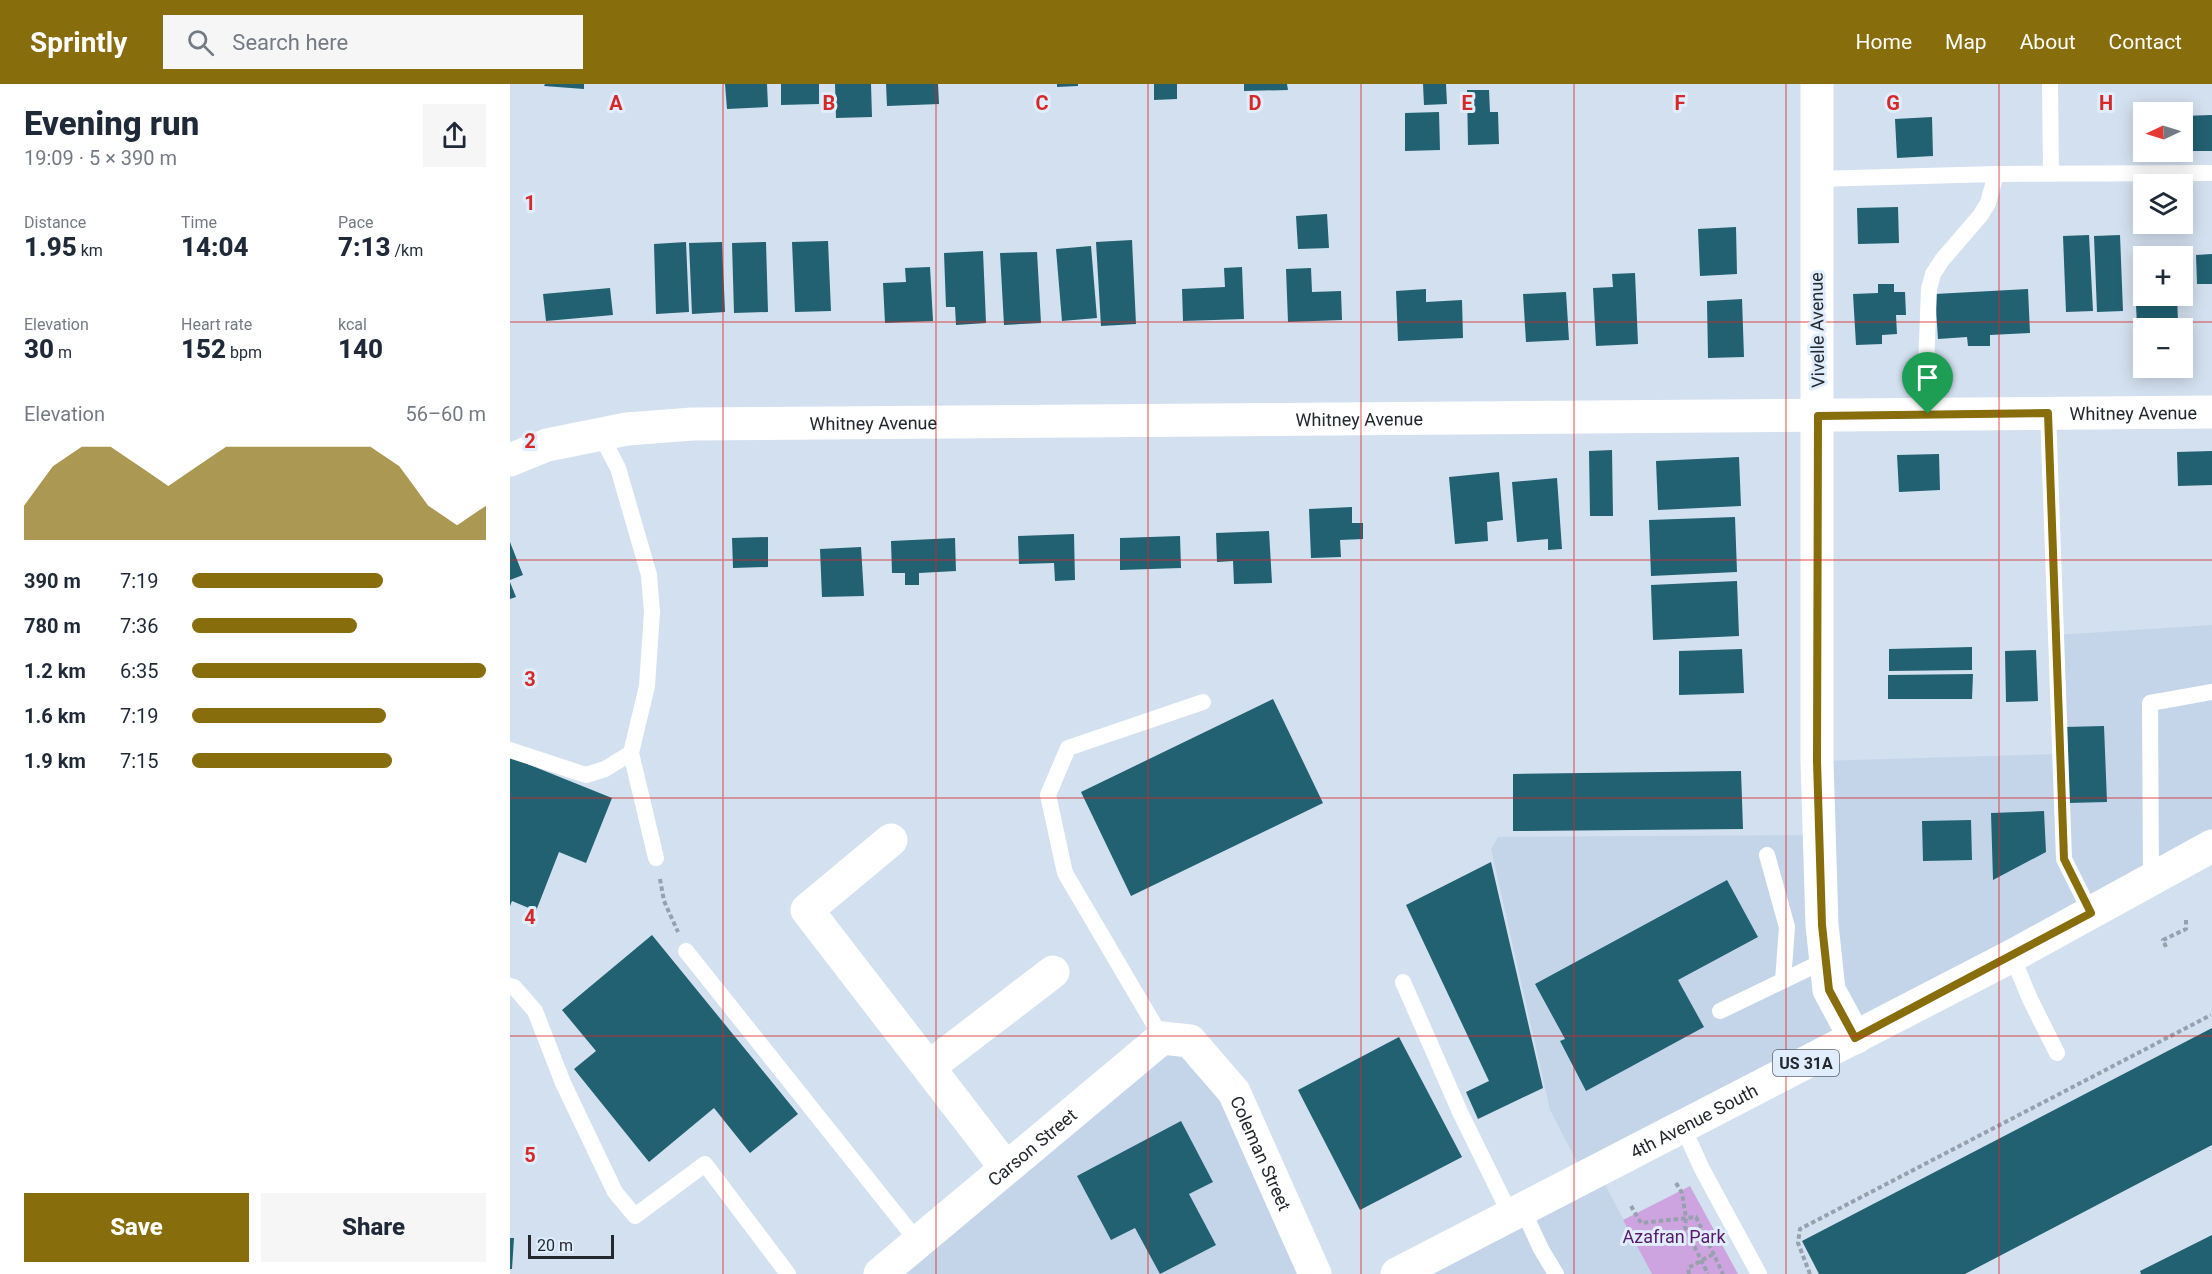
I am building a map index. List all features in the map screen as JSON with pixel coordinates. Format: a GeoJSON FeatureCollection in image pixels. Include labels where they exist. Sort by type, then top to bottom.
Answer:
{"type":"FeatureCollection","features":[{"type":"Feature","properties":{"kind":"street","name":"Vivelle Avenue"},"geometry":{"type":"LineString","coordinates":[[1817,84],[1815,179],[1818,416],[1817,761],[1822,925],[1829,990],[1855,1038]]}},
{"type":"Feature","properties":{"kind":"street","name":"Whitney Avenue"},"geometry":{"type":"LineString","coordinates":[[510,460],[547,445],[600,434],[627,429],[692,424],[2212,412]]}},
{"type":"Feature","properties":{"kind":"street"},"geometry":{"type":"LineString","coordinates":[[891,840],[807,910],[1006,1168]]}},
{"type":"Feature","properties":{"kind":"street","name":"4th Avenue South"},"geometry":{"type":"LineString","coordinates":[[1397,1274],[2012,956],[2212,846]]}},
{"type":"Feature","properties":{"kind":"street"},"geometry":{"type":"LineString","coordinates":[[929,1067],[1053,972]]}},
{"type":"Feature","properties":{"kind":"street","name":"Carson Street"},"geometry":{"type":"LineString","coordinates":[[880,1274],[1006,1168],[1176,1039]]}},
{"type":"Feature","properties":{"kind":"street","name":"Coleman Street"},"geometry":{"type":"LineString","coordinates":[[1176,1039],[1234,1092],[1315,1274]]}},
{"type":"Feature","properties":{"kind":"lane"},"geometry":{"type":"LineString","coordinates":[[2050,84],[2051,173]]}},
{"type":"Feature","properties":{"kind":"lane"},"geometry":{"type":"LineString","coordinates":[[1815,179],[2051,173],[2212,172]]}},
{"type":"Feature","properties":{"kind":"lane"},"geometry":{"type":"LineString","coordinates":[[1928,414],[1926,368],[1929,289],[1933,274],[1942,260],[1980,216],[1988,203],[1996,174]]}},
{"type":"Feature","properties":{"kind":"lane"},"geometry":{"type":"LineString","coordinates":[[2048,413],[2064,859],[2091,913]]}},
{"type":"Feature","properties":{"kind":"lane"},"geometry":{"type":"LineString","coordinates":[[600,434],[618,468],[649,575],[652,612],[647,686],[631,753],[656,858]]}},
{"type":"Feature","properties":{"kind":"lane"},"geometry":{"type":"LineString","coordinates":[[2151,880],[2150,704],[2212,692]]}},
{"type":"Feature","properties":{"kind":"lane"},"geometry":{"type":"LineString","coordinates":[[1176,1039],[1065,873],[1048,795],[1068,748],[1203,702]]}},
{"type":"Feature","properties":{"kind":"lane"},"geometry":{"type":"LineString","coordinates":[[510,750],[586,775],[605,770],[631,753]]}},
{"type":"Feature","properties":{"kind":"lane"},"geometry":{"type":"LineString","coordinates":[[1767,855],[1787,927],[1783,981]]}},
{"type":"Feature","properties":{"kind":"lane"},"geometry":{"type":"LineString","coordinates":[[686,951],[918,1242]]}},
{"type":"Feature","properties":{"kind":"lane"},"geometry":{"type":"LineString","coordinates":[[2012,956],[2057,1053]]}},
{"type":"Feature","properties":{"kind":"lane"},"geometry":{"type":"LineString","coordinates":[[1720,1011],[1826,960]]}},
{"type":"Feature","properties":{"kind":"lane"},"geometry":{"type":"LineString","coordinates":[[1403,982],[1460,1112],[1517,1213],[1556,1274]]}},
{"type":"Feature","properties":{"kind":"lane"},"geometry":{"type":"LineString","coordinates":[[510,986],[514,987],[536,1011],[563,1083],[615,1192],[635,1216],[705,1164],[788,1274]]}},
{"type":"Feature","properties":{"kind":"lane"},"geometry":{"type":"LineString","coordinates":[[1683,1127],[1702,1169],[1759,1274]]}},
{"type":"Feature","properties":{"kind":"path"},"geometry":{"type":"LineString","coordinates":[[656,858],[664,901],[686,951]]}},
{"type":"Feature","properties":{"kind":"path"},"geometry":{"type":"LineString","coordinates":[[2166,947],[2163,940],[2186,929],[2186,918]]}},
{"type":"Feature","properties":{"kind":"path"},"geometry":{"type":"LineString","coordinates":[[1810,1274],[1798,1243],[1800,1229],[2211,1015]]}},
{"type":"Feature","properties":{"kind":"path"},"geometry":{"type":"LineString","coordinates":[[1676,1183],[1682,1193],[1685,1227],[1708,1274]]}},
{"type":"Feature","properties":{"kind":"path"},"geometry":{"type":"LineString","coordinates":[[1632,1206],[1641,1223],[1696,1217],[1723,1274]]}},
{"type":"Feature","properties":{"kind":"path"},"geometry":{"type":"LineString","coordinates":[[1689,1274],[1688,1268],[1714,1253]]}},
{"type":"Feature","properties":{"kind":"shaded area"},"geometry":{"type":"Polygon","coordinates":[[[2212,625],[2212,846],[1598,1171],[1652,1274],[1397,1274],[1585,1177],[1550,1110],[1491,849],[1498,837],[1819,835],[1817,761],[2060,754],[2056,635],[2212,625]]]}},
{"type":"Feature","properties":{"kind":"shaded area"},"geometry":{"type":"Polygon","coordinates":[[[1162,1038],[1190,1041],[1315,1274],[880,1274],[1162,1038]]]}},
{"type":"Feature","properties":{"kind":"green space","name":"Azafran Park"},"geometry":{"type":"Polygon","coordinates":[[[1690,1186],[1738,1274],[1652,1274],[1623,1220],[1690,1186]]]}},
{"type":"Feature","properties":{"kind":"building"},"geometry":{"type":"Polygon","coordinates":[[[545,84],[584,84],[584,89],[544,86],[545,84]]]}},
{"type":"Feature","properties":{"kind":"building"},"geometry":{"type":"Polygon","coordinates":[[[725,84],[767,84],[768,107],[727,109],[725,84]]]}},
{"type":"Feature","properties":{"kind":"building"},"geometry":{"type":"Polygon","coordinates":[[[781,84],[819,84],[819,104],[781,105],[781,84]]]}},
{"type":"Feature","properties":{"kind":"building"},"geometry":{"type":"Polygon","coordinates":[[[835,84],[871,84],[872,117],[836,118],[835,84]]]}},
{"type":"Feature","properties":{"kind":"building"},"geometry":{"type":"Polygon","coordinates":[[[886,84],[938,84],[939,104],[887,106],[886,84]]]}},
{"type":"Feature","properties":{"kind":"building"},"geometry":{"type":"Polygon","coordinates":[[[1057,84],[1078,84],[1078,86],[1057,87],[1057,84]]]}},
{"type":"Feature","properties":{"kind":"building"},"geometry":{"type":"Polygon","coordinates":[[[1154,84],[1177,84],[1177,99],[1154,100],[1154,84]]]}},
{"type":"Feature","properties":{"kind":"building"},"geometry":{"type":"Polygon","coordinates":[[[1244,84],[1287,84],[1288,90],[1244,91],[1244,84]]]}},
{"type":"Feature","properties":{"kind":"building"},"geometry":{"type":"Polygon","coordinates":[[[1423,84],[1446,84],[1447,104],[1424,105],[1423,84]]]}},
{"type":"Feature","properties":{"kind":"building"},"geometry":{"type":"Polygon","coordinates":[[[1467,90],[1489,90],[1490,112],[1498,112],[1499,144],[1468,145],[1467,90]]]}},
{"type":"Feature","properties":{"kind":"building"},"geometry":{"type":"Polygon","coordinates":[[[1439,112],[1440,150],[1405,151],[1405,113],[1439,112]]]}},
{"type":"Feature","properties":{"kind":"building"},"geometry":{"type":"Polygon","coordinates":[[[2212,115],[2212,151],[2193,151],[2193,116],[2212,115]]]}},
{"type":"Feature","properties":{"kind":"building"},"geometry":{"type":"Polygon","coordinates":[[[1932,117],[1933,156],[1897,158],[1895,119],[1932,117]]]}},
{"type":"Feature","properties":{"kind":"building"},"geometry":{"type":"Polygon","coordinates":[[[1898,207],[1899,243],[1858,244],[1857,208],[1898,207]]]}},
{"type":"Feature","properties":{"kind":"building"},"geometry":{"type":"Polygon","coordinates":[[[1327,214],[1329,248],[1298,249],[1296,216],[1327,214]]]}},
{"type":"Feature","properties":{"kind":"building"},"geometry":{"type":"Polygon","coordinates":[[[1736,227],[1737,274],[1700,276],[1698,229],[1736,227]]]}},
{"type":"Feature","properties":{"kind":"building"},"geometry":{"type":"Polygon","coordinates":[[[2089,235],[2093,311],[2066,312],[2063,236],[2089,235]]]}},
{"type":"Feature","properties":{"kind":"building"},"geometry":{"type":"Polygon","coordinates":[[[2120,235],[2123,311],[2097,312],[2094,236],[2120,235]]]}},
{"type":"Feature","properties":{"kind":"building"},"geometry":{"type":"Polygon","coordinates":[[[1132,240],[1136,324],[1101,326],[1096,242],[1132,240]]]}},
{"type":"Feature","properties":{"kind":"building"},"geometry":{"type":"Polygon","coordinates":[[[828,241],[831,311],[795,312],[792,242],[828,241]]]}},
{"type":"Feature","properties":{"kind":"building"},"geometry":{"type":"Polygon","coordinates":[[[686,242],[689,312],[656,314],[654,244],[686,242]]]}},
{"type":"Feature","properties":{"kind":"building"},"geometry":{"type":"Polygon","coordinates":[[[722,242],[725,312],[692,314],[689,243],[722,242]]]}},
{"type":"Feature","properties":{"kind":"building"},"geometry":{"type":"Polygon","coordinates":[[[766,242],[768,312],[734,313],[732,243],[766,242]]]}},
{"type":"Feature","properties":{"kind":"building"},"geometry":{"type":"Polygon","coordinates":[[[1091,246],[1097,318],[1062,321],[1056,249],[1091,246]]]}},
{"type":"Feature","properties":{"kind":"building"},"geometry":{"type":"Polygon","coordinates":[[[983,251],[986,323],[956,325],[955,307],[946,307],[944,253],[983,251]]]}},
{"type":"Feature","properties":{"kind":"building"},"geometry":{"type":"Polygon","coordinates":[[[1037,252],[1041,323],[1004,325],[1000,253],[1037,252]]]}},
{"type":"Feature","properties":{"kind":"building"},"geometry":{"type":"Polygon","coordinates":[[[2212,254],[2212,284],[2197,284],[2196,255],[2212,254]]]}},
{"type":"Feature","properties":{"kind":"building"},"geometry":{"type":"Polygon","coordinates":[[[930,267],[933,321],[885,323],[883,283],[906,282],[905,268],[930,267]]]}},
{"type":"Feature","properties":{"kind":"building"},"geometry":{"type":"Polygon","coordinates":[[[1242,267],[1244,319],[1183,321],[1182,289],[1225,287],[1224,268],[1242,267]]]}},
{"type":"Feature","properties":{"kind":"building"},"geometry":{"type":"Polygon","coordinates":[[[1311,268],[1312,292],[1341,291],[1342,320],[1288,322],[1286,269],[1311,268]]]}},
{"type":"Feature","properties":{"kind":"building"},"geometry":{"type":"Polygon","coordinates":[[[1635,273],[1638,344],[1596,346],[1593,288],[1613,287],[1612,274],[1635,273]]]}},
{"type":"Feature","properties":{"kind":"building"},"geometry":{"type":"Polygon","coordinates":[[[1878,284],[1894,284],[1894,292],[1905,292],[1906,315],[1896,315],[1897,334],[1882,335],[1882,344],[1856,345],[1853,294],[1878,293],[1878,284]]]}},
{"type":"Feature","properties":{"kind":"building"},"geometry":{"type":"Polygon","coordinates":[[[610,288],[613,315],[546,321],[543,294],[610,288]]]}},
{"type":"Feature","properties":{"kind":"building"},"geometry":{"type":"Polygon","coordinates":[[[1426,289],[1426,302],[1462,300],[1463,338],[1398,341],[1396,291],[1426,289]]]}},
{"type":"Feature","properties":{"kind":"building"},"geometry":{"type":"Polygon","coordinates":[[[2028,289],[2030,333],[1990,335],[1990,346],[1968,346],[1967,337],[1938,339],[1935,294],[2028,289]]]}},
{"type":"Feature","properties":{"kind":"building"},"geometry":{"type":"Polygon","coordinates":[[[1566,292],[1569,340],[1526,342],[1523,294],[1566,292]]]}},
{"type":"Feature","properties":{"kind":"building"},"geometry":{"type":"Polygon","coordinates":[[[1742,299],[1744,357],[1708,358],[1707,301],[1742,299]]]}},
{"type":"Feature","properties":{"kind":"building"},"geometry":{"type":"Polygon","coordinates":[[[2136,306],[2177,306],[2178,318],[2137,318],[2136,306]]]}},
{"type":"Feature","properties":{"kind":"building"},"geometry":{"type":"Polygon","coordinates":[[[1612,450],[1613,516],[1590,516],[1589,451],[1612,450]]]}},
{"type":"Feature","properties":{"kind":"building"},"geometry":{"type":"Polygon","coordinates":[[[2212,451],[2212,485],[2178,486],[2177,452],[2212,451]]]}},
{"type":"Feature","properties":{"kind":"building"},"geometry":{"type":"Polygon","coordinates":[[[1939,454],[1940,490],[1899,492],[1897,455],[1939,454]]]}},
{"type":"Feature","properties":{"kind":"building"},"geometry":{"type":"Polygon","coordinates":[[[1739,457],[1741,506],[1658,510],[1656,461],[1739,457]]]}},
{"type":"Feature","properties":{"kind":"building"},"geometry":{"type":"Polygon","coordinates":[[[1499,472],[1503,520],[1487,522],[1488,541],[1455,544],[1449,477],[1499,472]]]}},
{"type":"Feature","properties":{"kind":"building"},"geometry":{"type":"Polygon","coordinates":[[[1557,478],[1562,549],[1548,550],[1548,539],[1517,542],[1512,482],[1557,478]]]}},
{"type":"Feature","properties":{"kind":"building"},"geometry":{"type":"Polygon","coordinates":[[[1352,507],[1352,523],[1363,523],[1363,539],[1340,540],[1341,557],[1311,558],[1309,509],[1352,507]]]}},
{"type":"Feature","properties":{"kind":"building"},"geometry":{"type":"Polygon","coordinates":[[[1735,517],[1737,572],[1651,576],[1649,520],[1735,517]]]}},
{"type":"Feature","properties":{"kind":"building"},"geometry":{"type":"Polygon","coordinates":[[[1269,531],[1272,583],[1234,584],[1233,561],[1217,562],[1216,533],[1269,531]]]}},
{"type":"Feature","properties":{"kind":"building"},"geometry":{"type":"Polygon","coordinates":[[[1074,534],[1075,580],[1055,581],[1054,563],[1019,564],[1018,536],[1074,534]]]}},
{"type":"Feature","properties":{"kind":"building"},"geometry":{"type":"Polygon","coordinates":[[[1180,536],[1181,568],[1120,570],[1120,538],[1180,536]]]}},
{"type":"Feature","properties":{"kind":"building"},"geometry":{"type":"Polygon","coordinates":[[[768,537],[768,567],[733,568],[732,538],[768,537]]]}},
{"type":"Feature","properties":{"kind":"building"},"geometry":{"type":"Polygon","coordinates":[[[955,538],[956,571],[919,573],[919,585],[905,585],[905,573],[892,573],[891,541],[955,538]]]}},
{"type":"Feature","properties":{"kind":"building"},"geometry":{"type":"Polygon","coordinates":[[[510,542],[523,575],[510,580],[510,542]]]}},
{"type":"Feature","properties":{"kind":"building"},"geometry":{"type":"Polygon","coordinates":[[[861,547],[864,596],[822,597],[820,549],[861,547]]]}},
{"type":"Feature","properties":{"kind":"building"},"geometry":{"type":"Polygon","coordinates":[[[1737,581],[1739,636],[1653,640],[1651,585],[1737,581]]]}},
{"type":"Feature","properties":{"kind":"building"},"geometry":{"type":"Polygon","coordinates":[[[510,582],[516,597],[510,599],[510,582]]]}},
{"type":"Feature","properties":{"kind":"building"},"geometry":{"type":"Polygon","coordinates":[[[1972,647],[1972,670],[1889,671],[1889,649],[1972,647]]]}},
{"type":"Feature","properties":{"kind":"building"},"geometry":{"type":"Polygon","coordinates":[[[1742,649],[1744,693],[1679,695],[1679,651],[1742,649]]]}},
{"type":"Feature","properties":{"kind":"building"},"geometry":{"type":"Polygon","coordinates":[[[2036,650],[2038,701],[2006,702],[2005,651],[2036,650]]]}},
{"type":"Feature","properties":{"kind":"building"},"geometry":{"type":"Polygon","coordinates":[[[1973,674],[1972,699],[1888,699],[1888,675],[1973,674]]]}},
{"type":"Feature","properties":{"kind":"building"},"geometry":{"type":"Polygon","coordinates":[[[1273,699],[1323,803],[1131,896],[1081,792],[1273,699]]]}},
{"type":"Feature","properties":{"kind":"building"},"geometry":{"type":"Polygon","coordinates":[[[2104,726],[2107,802],[2067,803],[2064,727],[2104,726]]]}},
{"type":"Feature","properties":{"kind":"building"},"geometry":{"type":"Polygon","coordinates":[[[510,757],[612,798],[586,863],[559,852],[536,911],[512,901],[510,906],[510,757]]]}},
{"type":"Feature","properties":{"kind":"building"},"geometry":{"type":"Polygon","coordinates":[[[1741,771],[1743,829],[1513,831],[1513,774],[1741,771]]]}},
{"type":"Feature","properties":{"kind":"building"},"geometry":{"type":"Polygon","coordinates":[[[2044,811],[2046,852],[1993,880],[1991,813],[2044,811]]]}},
{"type":"Feature","properties":{"kind":"building"},"geometry":{"type":"Polygon","coordinates":[[[1971,820],[1972,860],[1923,861],[1922,821],[1971,820]]]}},
{"type":"Feature","properties":{"kind":"building"},"geometry":{"type":"Polygon","coordinates":[[[1491,862],[1543,1088],[1478,1119],[1466,1092],[1489,1081],[1406,905],[1491,862]]]}},
{"type":"Feature","properties":{"kind":"building"},"geometry":{"type":"Polygon","coordinates":[[[1727,880],[1758,937],[1678,980],[1704,1027],[1586,1091],[1560,1041],[1565,1039],[1535,984],[1727,880]]]}},
{"type":"Feature","properties":{"kind":"building"},"geometry":{"type":"Polygon","coordinates":[[[652,935],[798,1114],[750,1153],[714,1108],[649,1162],[574,1069],[596,1051],[562,1010],[652,935]]]}},
{"type":"Feature","properties":{"kind":"building"},"geometry":{"type":"Polygon","coordinates":[[[2212,1028],[2212,1145],[1965,1274],[1819,1274],[1802,1241],[2212,1028]]]}},
{"type":"Feature","properties":{"kind":"building"},"geometry":{"type":"Polygon","coordinates":[[[1399,1037],[1462,1157],[1360,1210],[1298,1090],[1399,1037]]]}},
{"type":"Feature","properties":{"kind":"building"},"geometry":{"type":"Polygon","coordinates":[[[1181,1121],[1213,1182],[1189,1194],[1216,1245],[1160,1274],[1135,1228],[1111,1240],[1077,1176],[1181,1121]]]}},
{"type":"Feature","properties":{"kind":"building"},"geometry":{"type":"Polygon","coordinates":[[[2212,1235],[2212,1274],[2141,1274],[2140,1271],[2212,1235]]]}},
{"type":"Feature","properties":{"kind":"building"},"geometry":{"type":"Polygon","coordinates":[[[510,1238],[514,1238],[512,1269],[510,1269],[510,1238]]]}},
{"type":"Feature","properties":{"kind":"route"},"geometry":{"type":"LineString","coordinates":[[2048,413],[2064,859],[2091,913],[1855,1038],[1829,990],[1822,925],[1817,761],[1818,416],[1928,414],[2048,413]]}}]}
